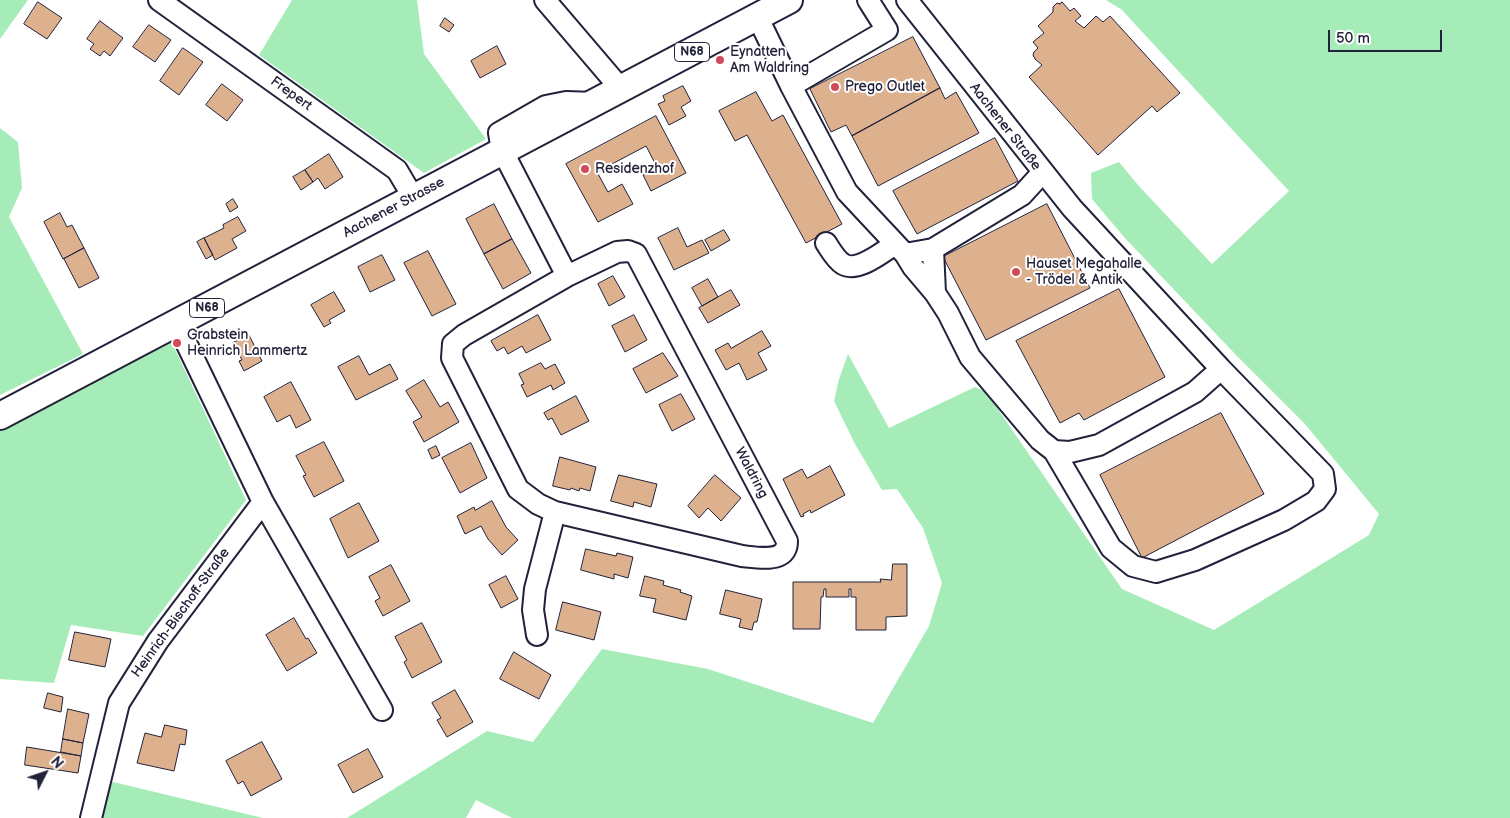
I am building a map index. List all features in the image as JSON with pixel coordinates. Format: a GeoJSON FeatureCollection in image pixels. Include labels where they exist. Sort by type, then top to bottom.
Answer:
{"type":"FeatureCollection","features":[{"type":"Feature","properties":{"kind":"main road","name":"Aachener Strasse"},"geometry":{"type":"LineString","coordinates":[[0,416],[177,324],[502,150],[595,103],[783,1]]}},
{"type":"Feature","properties":{"kind":"street","name":"Frepert"},"geometry":{"type":"LineString","coordinates":[[159,0],[396,170],[413,197]]}},
{"type":"Feature","properties":{"kind":"street"},"geometry":{"type":"LineString","coordinates":[[545,0],[621,89]]}},
{"type":"Feature","properties":{"kind":"street"},"geometry":{"type":"LineString","coordinates":[[791,86],[886,30],[868,0]]}},
{"type":"Feature","properties":{"kind":"street","name":"Aachener Straße"},"geometry":{"type":"LineString","coordinates":[[900,249],[933,249],[1022,195],[1043,172],[907,0]]}},
{"type":"Feature","properties":{"kind":"street"},"geometry":{"type":"LineString","coordinates":[[756,16],[847,192],[900,249],[935,293],[970,357],[1040,440],[1054,451],[1111,548],[1132,566],[1156,572],[1196,560],[1284,520],[1316,501],[1324,489],[1323,474],[1221,369],[1072,208],[1043,172]]}},
{"type":"Feature","properties":{"kind":"street"},"geometry":{"type":"LineString","coordinates":[[502,150],[567,276]]}},
{"type":"Feature","properties":{"kind":"street"},"geometry":{"type":"LineString","coordinates":[[826,243],[841,264],[849,267],[900,249]]}},
{"type":"Feature","properties":{"kind":"street"},"geometry":{"type":"LineString","coordinates":[[933,249],[935,293]]}},
{"type":"Feature","properties":{"kind":"street","name":"Waldring"},"geometry":{"type":"LineString","coordinates":[[628,251],[636,254],[787,541],[786,550],[768,558],[742,556],[555,512],[538,504],[518,489],[452,358],[453,344],[464,335],[567,276],[617,252],[628,251]]}},
{"type":"Feature","properties":{"kind":"street"},"geometry":{"type":"LineString","coordinates":[[177,324],[263,502],[382,710]]}},
{"type":"Feature","properties":{"kind":"street"},"geometry":{"type":"LineString","coordinates":[[1054,451],[1070,452],[1099,445],[1195,392],[1221,369]]}},
{"type":"Feature","properties":{"kind":"street","name":"Heinrich-Bischoff-Straße"},"geometry":{"type":"LineString","coordinates":[[91,818],[119,703],[158,641],[263,502]]}},
{"type":"Feature","properties":{"kind":"street"},"geometry":{"type":"LineString","coordinates":[[537,635],[534,610],[536,589],[555,512]]}},
{"type":"Feature","properties":{"kind":"green space"},"geometry":{"type":"Polygon","coordinates":[[[0,0],[28,0],[0,39],[0,0]]]}},
{"type":"Feature","properties":{"kind":"green space"},"geometry":{"type":"Polygon","coordinates":[[[292,0],[417,0],[424,54],[486,139],[424,173],[259,55],[292,0]]]}},
{"type":"Feature","properties":{"kind":"green space"},"geometry":{"type":"Polygon","coordinates":[[[1106,0],[1510,0],[1510,818],[512,818],[476,800],[466,818],[347,818],[487,731],[533,742],[602,649],[708,669],[873,723],[929,626],[942,583],[923,528],[897,489],[882,490],[855,444],[834,401],[848,354],[889,428],[975,387],[986,392],[1122,589],[1214,630],[1369,535],[1379,514],[1305,424],[1236,355],[1124,237],[1092,199],[1091,173],[1119,162],[1212,264],[1289,191],[1122,10],[1106,0]]]}},
{"type":"Feature","properties":{"kind":"green space"},"geometry":{"type":"Polygon","coordinates":[[[0,128],[18,142],[22,188],[9,217],[83,354],[0,395],[0,128]]]}},
{"type":"Feature","properties":{"kind":"green space"},"geometry":{"type":"Polygon","coordinates":[[[171,341],[246,500],[143,636],[71,625],[54,683],[0,679],[0,431],[171,341]]]}},
{"type":"Feature","properties":{"kind":"green space"},"geometry":{"type":"Polygon","coordinates":[[[109,781],[263,818],[99,818],[109,781]]]}},
{"type":"Feature","properties":{"kind":"building"},"geometry":{"type":"Polygon","coordinates":[[[38,2],[62,18],[47,39],[24,24],[38,2]]]}},
{"type":"Feature","properties":{"kind":"building"},"geometry":{"type":"Polygon","coordinates":[[[1062,2],[1070,11],[1074,8],[1081,16],[1075,21],[1084,28],[1096,16],[1103,22],[1110,16],[1180,93],[1157,112],[1152,106],[1098,155],[1029,77],[1042,65],[1033,55],[1038,48],[1033,42],[1044,33],[1038,26],[1053,12],[1053,7],[1057,3],[1060,4],[1062,2]]]}},
{"type":"Feature","properties":{"kind":"building"},"geometry":{"type":"Polygon","coordinates":[[[445,18],[454,25],[449,32],[440,26],[445,18]]]}},
{"type":"Feature","properties":{"kind":"building"},"geometry":{"type":"Polygon","coordinates":[[[100,21],[123,38],[110,56],[104,51],[100,56],[90,49],[94,44],[87,39],[100,21]]]}},
{"type":"Feature","properties":{"kind":"building"},"geometry":{"type":"Polygon","coordinates":[[[149,25],[171,40],[155,62],[133,47],[149,25]]]}},
{"type":"Feature","properties":{"kind":"building"},"geometry":{"type":"Polygon","coordinates":[[[913,37],[940,88],[852,136],[846,125],[831,132],[810,89],[913,37]]]}},
{"type":"Feature","properties":{"kind":"building"},"geometry":{"type":"Polygon","coordinates":[[[497,46],[506,64],[480,78],[471,61],[497,46]]]}},
{"type":"Feature","properties":{"kind":"building"},"geometry":{"type":"Polygon","coordinates":[[[183,48],[203,62],[179,95],[160,81],[183,48]]]}},
{"type":"Feature","properties":{"kind":"building"},"geometry":{"type":"Polygon","coordinates":[[[222,84],[243,100],[227,121],[206,105],[222,84]]]}},
{"type":"Feature","properties":{"kind":"building"},"geometry":{"type":"Polygon","coordinates":[[[683,86],[691,101],[681,107],[686,116],[669,125],[658,104],[665,101],[663,96],[683,86]]]}},
{"type":"Feature","properties":{"kind":"building"},"geometry":{"type":"Polygon","coordinates":[[[940,88],[945,99],[956,92],[979,133],[878,186],[852,136],[940,88]]]}},
{"type":"Feature","properties":{"kind":"building"},"geometry":{"type":"Polygon","coordinates":[[[756,92],[772,121],[783,115],[842,224],[806,243],[747,135],[735,141],[719,111],[756,92]]]}},
{"type":"Feature","properties":{"kind":"building","name":"Residenzhof"},"geometry":{"type":"Polygon","coordinates":[[[656,116],[686,173],[651,191],[643,175],[657,167],[646,146],[597,172],[608,192],[622,184],[633,204],[598,222],[566,164],[656,116]]]}},
{"type":"Feature","properties":{"kind":"building"},"geometry":{"type":"Polygon","coordinates":[[[995,138],[1018,181],[917,234],[893,191],[995,138]]]}},
{"type":"Feature","properties":{"kind":"building"},"geometry":{"type":"Polygon","coordinates":[[[329,154],[343,177],[325,189],[318,178],[313,182],[305,170],[329,154]]]}},
{"type":"Feature","properties":{"kind":"building"},"geometry":{"type":"Polygon","coordinates":[[[305,170],[313,182],[301,190],[293,177],[305,170]]]}},
{"type":"Feature","properties":{"kind":"building"},"geometry":{"type":"Polygon","coordinates":[[[233,199],[238,207],[230,212],[226,204],[233,199]]]}},
{"type":"Feature","properties":{"kind":"building"},"geometry":{"type":"Polygon","coordinates":[[[494,204],[512,239],[484,254],[466,219],[494,204]]]}},
{"type":"Feature","properties":{"kind":"building","name":"Hauset Megahalle - Trödel & Antik"},"geometry":{"type":"Polygon","coordinates":[[[1047,204],[1090,288],[986,340],[943,257],[1047,204]]]}},
{"type":"Feature","properties":{"kind":"building"},"geometry":{"type":"Polygon","coordinates":[[[60,213],[67,227],[72,225],[84,248],[63,259],[44,222],[60,213]]]}},
{"type":"Feature","properties":{"kind":"building"},"geometry":{"type":"Polygon","coordinates":[[[238,217],[246,231],[232,239],[237,248],[215,260],[204,238],[224,228],[223,225],[238,217]]]}},
{"type":"Feature","properties":{"kind":"building"},"geometry":{"type":"Polygon","coordinates":[[[678,228],[687,247],[702,240],[709,253],[674,270],[658,238],[678,228]]]}},
{"type":"Feature","properties":{"kind":"building"},"geometry":{"type":"Polygon","coordinates":[[[724,230],[730,240],[711,251],[705,240],[724,230]]]}},
{"type":"Feature","properties":{"kind":"building"},"geometry":{"type":"Polygon","coordinates":[[[204,238],[213,255],[206,259],[197,242],[204,238]]]}},
{"type":"Feature","properties":{"kind":"building"},"geometry":{"type":"Polygon","coordinates":[[[512,239],[531,273],[503,289],[484,254],[512,239]]]}},
{"type":"Feature","properties":{"kind":"building"},"geometry":{"type":"Polygon","coordinates":[[[84,248],[99,278],[79,288],[64,259],[84,248]]]}},
{"type":"Feature","properties":{"kind":"building"},"geometry":{"type":"Polygon","coordinates":[[[428,251],[456,304],[432,316],[404,263],[428,251]]]}},
{"type":"Feature","properties":{"kind":"building"},"geometry":{"type":"Polygon","coordinates":[[[382,255],[395,280],[370,292],[358,267],[382,255]]]}},
{"type":"Feature","properties":{"kind":"building"},"geometry":{"type":"Polygon","coordinates":[[[613,276],[625,297],[609,306],[598,284],[613,276]]]}},
{"type":"Feature","properties":{"kind":"building"},"geometry":{"type":"Polygon","coordinates":[[[708,279],[718,297],[702,306],[692,288],[708,279]]]}},
{"type":"Feature","properties":{"kind":"building"},"geometry":{"type":"Polygon","coordinates":[[[1119,289],[1165,377],[1084,420],[1079,413],[1060,423],[1016,341],[1119,289]]]}},
{"type":"Feature","properties":{"kind":"building"},"geometry":{"type":"Polygon","coordinates":[[[731,290],[740,305],[708,323],[699,308],[731,290]]]}},
{"type":"Feature","properties":{"kind":"building"},"geometry":{"type":"Polygon","coordinates":[[[334,292],[345,311],[329,320],[331,323],[324,327],[311,305],[334,292]]]}},
{"type":"Feature","properties":{"kind":"building"},"geometry":{"type":"Polygon","coordinates":[[[538,315],[551,340],[526,353],[522,346],[508,354],[504,347],[497,351],[491,341],[538,315]]]}},
{"type":"Feature","properties":{"kind":"building"},"geometry":{"type":"Polygon","coordinates":[[[634,315],[647,340],[625,352],[612,326],[634,315]]]}},
{"type":"Feature","properties":{"kind":"building"},"geometry":{"type":"Polygon","coordinates":[[[762,331],[771,346],[758,353],[767,370],[747,380],[739,363],[726,370],[715,350],[728,343],[731,348],[762,331]]]}},
{"type":"Feature","properties":{"kind":"building"},"geometry":{"type":"Polygon","coordinates":[[[249,335],[262,361],[244,371],[239,361],[242,360],[233,343],[249,335]]]}},
{"type":"Feature","properties":{"kind":"building"},"geometry":{"type":"Polygon","coordinates":[[[663,353],[678,376],[646,393],[633,369],[663,353]]]}},
{"type":"Feature","properties":{"kind":"building"},"geometry":{"type":"Polygon","coordinates":[[[359,356],[369,375],[390,364],[398,379],[356,400],[338,367],[359,356]]]}},
{"type":"Feature","properties":{"kind":"building"},"geometry":{"type":"Polygon","coordinates":[[[541,363],[545,369],[555,364],[565,383],[553,390],[551,385],[527,397],[521,385],[524,384],[519,374],[541,363]]]}},
{"type":"Feature","properties":{"kind":"building"},"geometry":{"type":"Polygon","coordinates":[[[424,380],[440,407],[448,402],[459,422],[424,442],[413,422],[422,417],[406,391],[424,380]]]}},
{"type":"Feature","properties":{"kind":"building"},"geometry":{"type":"Polygon","coordinates":[[[291,382],[311,420],[296,428],[290,415],[277,422],[264,397],[291,382]]]}},
{"type":"Feature","properties":{"kind":"building"},"geometry":{"type":"Polygon","coordinates":[[[681,394],[695,419],[672,431],[659,405],[681,394]]]}},
{"type":"Feature","properties":{"kind":"building"},"geometry":{"type":"Polygon","coordinates":[[[576,396],[589,421],[561,435],[552,418],[548,420],[544,413],[576,396]]]}},
{"type":"Feature","properties":{"kind":"building"},"geometry":{"type":"Polygon","coordinates":[[[1221,413],[1264,494],[1142,558],[1100,475],[1221,413]]]}},
{"type":"Feature","properties":{"kind":"building"},"geometry":{"type":"Polygon","coordinates":[[[324,442],[344,481],[314,497],[303,476],[306,475],[296,456],[324,442]]]}},
{"type":"Feature","properties":{"kind":"building"},"geometry":{"type":"Polygon","coordinates":[[[471,443],[487,478],[460,493],[442,458],[471,443]]]}},
{"type":"Feature","properties":{"kind":"building"},"geometry":{"type":"Polygon","coordinates":[[[436,446],[440,455],[432,459],[428,450],[436,446]]]}},
{"type":"Feature","properties":{"kind":"building"},"geometry":{"type":"Polygon","coordinates":[[[560,457],[596,467],[590,491],[580,488],[579,491],[571,488],[570,490],[553,486],[560,457]]]}},
{"type":"Feature","properties":{"kind":"building"},"geometry":{"type":"Polygon","coordinates":[[[830,466],[845,495],[811,513],[810,510],[801,517],[783,479],[802,469],[807,478],[830,466]]]}},
{"type":"Feature","properties":{"kind":"building"},"geometry":{"type":"Polygon","coordinates":[[[619,475],[657,484],[651,507],[634,502],[633,507],[611,501],[619,475]]]}},
{"type":"Feature","properties":{"kind":"building"},"geometry":{"type":"Polygon","coordinates":[[[715,475],[741,498],[721,521],[708,508],[699,518],[688,506],[715,475]]]}},
{"type":"Feature","properties":{"kind":"building"},"geometry":{"type":"Polygon","coordinates":[[[492,501],[506,527],[518,540],[502,555],[488,539],[481,526],[465,534],[457,516],[474,507],[475,510],[492,501]]]}},
{"type":"Feature","properties":{"kind":"building"},"geometry":{"type":"Polygon","coordinates":[[[359,503],[379,541],[348,558],[330,519],[359,503]]]}},
{"type":"Feature","properties":{"kind":"building"},"geometry":{"type":"Polygon","coordinates":[[[586,549],[616,556],[617,553],[633,557],[628,578],[614,574],[614,579],[581,570],[586,549]]]}},
{"type":"Feature","properties":{"kind":"building"},"geometry":{"type":"Polygon","coordinates":[[[893,564],[907,564],[907,616],[886,617],[886,630],[856,630],[856,597],[851,597],[851,589],[849,589],[849,597],[826,597],[826,589],[824,589],[823,597],[821,597],[820,629],[793,629],[793,582],[881,582],[880,579],[891,580],[893,564]]]}},
{"type":"Feature","properties":{"kind":"building"},"geometry":{"type":"Polygon","coordinates":[[[391,565],[410,601],[383,616],[375,601],[380,598],[369,577],[391,565]]]}},
{"type":"Feature","properties":{"kind":"building"},"geometry":{"type":"Polygon","coordinates":[[[506,576],[518,599],[501,608],[489,585],[506,576]]]}},
{"type":"Feature","properties":{"kind":"building"},"geometry":{"type":"Polygon","coordinates":[[[645,576],[664,581],[663,585],[681,590],[680,592],[692,596],[686,620],[653,612],[656,599],[640,596],[645,576]]]}},
{"type":"Feature","properties":{"kind":"building"},"geometry":{"type":"Polygon","coordinates":[[[726,590],[762,599],[757,622],[754,622],[752,630],[739,627],[741,619],[720,614],[726,590]]]}},
{"type":"Feature","properties":{"kind":"building"},"geometry":{"type":"Polygon","coordinates":[[[563,602],[601,612],[594,640],[556,630],[563,602]]]}},
{"type":"Feature","properties":{"kind":"building"},"geometry":{"type":"Polygon","coordinates":[[[294,618],[306,639],[308,638],[317,653],[287,671],[266,635],[294,618]]]}},
{"type":"Feature","properties":{"kind":"building"},"geometry":{"type":"Polygon","coordinates":[[[422,623],[442,662],[412,678],[404,662],[407,660],[395,637],[422,623]]]}},
{"type":"Feature","properties":{"kind":"building"},"geometry":{"type":"Polygon","coordinates":[[[75,632],[111,639],[105,667],[69,660],[75,632]]]}},
{"type":"Feature","properties":{"kind":"building"},"geometry":{"type":"Polygon","coordinates":[[[514,652],[551,675],[539,699],[500,679],[514,652]]]}},
{"type":"Feature","properties":{"kind":"building"},"geometry":{"type":"Polygon","coordinates":[[[455,690],[473,722],[447,737],[437,720],[441,718],[432,703],[455,690]]]}},
{"type":"Feature","properties":{"kind":"building"},"geometry":{"type":"Polygon","coordinates":[[[48,693],[63,697],[61,712],[44,708],[48,693]]]}},
{"type":"Feature","properties":{"kind":"building"},"geometry":{"type":"Polygon","coordinates":[[[68,709],[89,714],[83,743],[63,739],[68,709]]]}},
{"type":"Feature","properties":{"kind":"building"},"geometry":{"type":"Polygon","coordinates":[[[165,725],[187,730],[185,745],[180,744],[174,771],[137,763],[145,733],[161,737],[165,725]]]}},
{"type":"Feature","properties":{"kind":"building"},"geometry":{"type":"Polygon","coordinates":[[[63,739],[83,743],[81,756],[61,752],[63,739]]]}},
{"type":"Feature","properties":{"kind":"building"},"geometry":{"type":"Polygon","coordinates":[[[262,742],[282,779],[251,796],[243,781],[238,784],[226,761],[262,742]]]}},
{"type":"Feature","properties":{"kind":"building"},"geometry":{"type":"Polygon","coordinates":[[[27,747],[81,756],[78,773],[25,765],[27,747]]]}},
{"type":"Feature","properties":{"kind":"building"},"geometry":{"type":"Polygon","coordinates":[[[368,749],[383,777],[353,793],[338,765],[368,749]]]}},
{"type":"Feature","properties":{"kind":"place","name":"Eynatten Am Waldring"},"geometry":{"type":"Point","coordinates":[720,60]}},
{"type":"Feature","properties":{"kind":"place","name":"Prego Outlet"},"geometry":{"type":"Point","coordinates":[835,87]}},
{"type":"Feature","properties":{"kind":"place","name":"Residenzhof"},"geometry":{"type":"Point","coordinates":[585,169]}},
{"type":"Feature","properties":{"kind":"place","name":"Hauset Megahalle - Trödel & Antik"},"geometry":{"type":"Point","coordinates":[1016,272]}},
{"type":"Feature","properties":{"kind":"place","name":"Grabstein Heinrich Lammertz"},"geometry":{"type":"Point","coordinates":[177,343]}}]}
